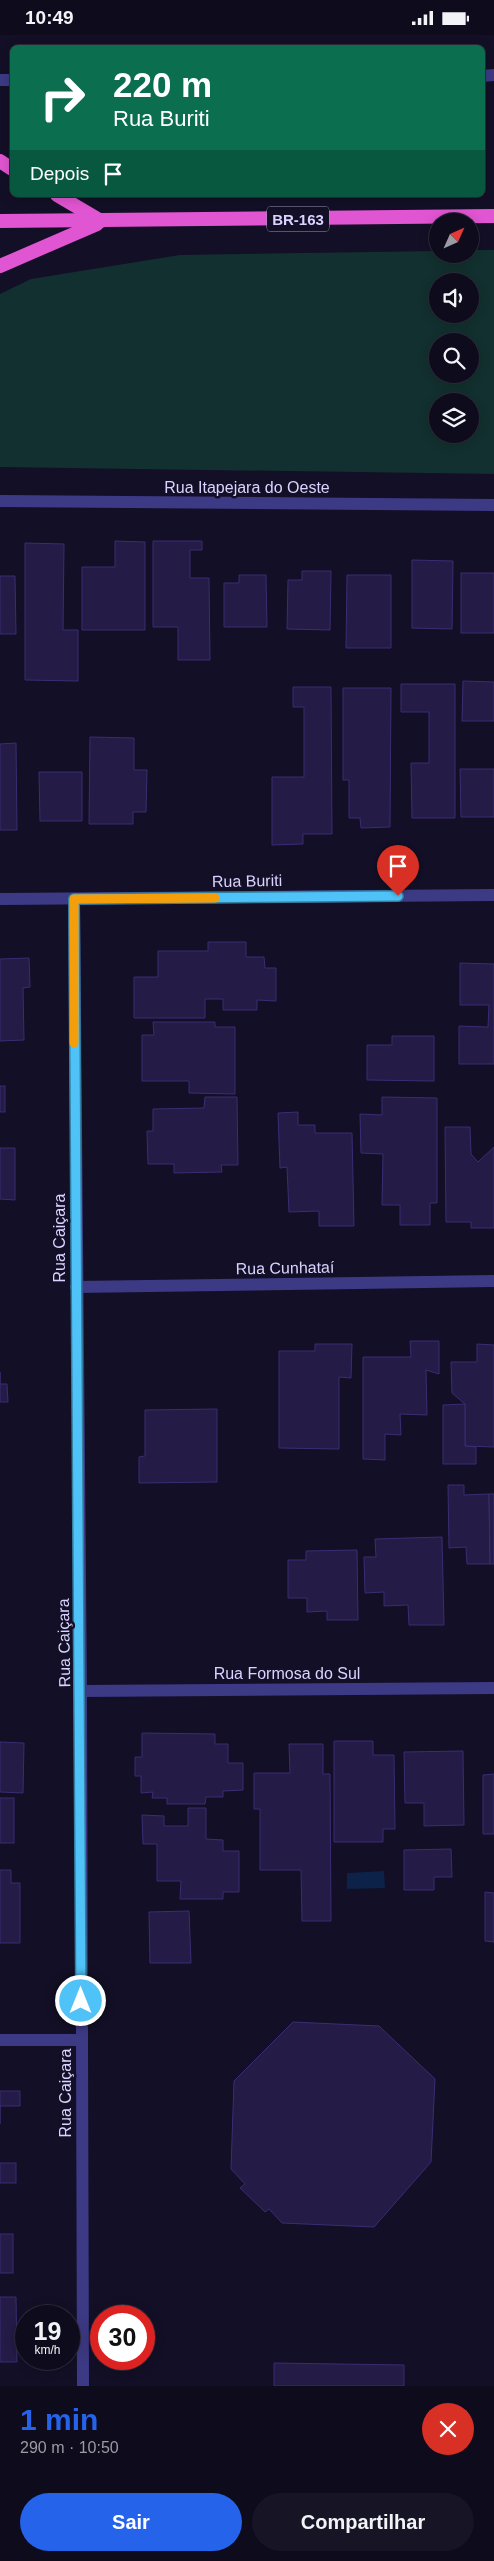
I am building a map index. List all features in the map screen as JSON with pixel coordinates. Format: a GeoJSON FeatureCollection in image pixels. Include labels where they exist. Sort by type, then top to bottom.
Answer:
{"type":"FeatureCollection","features":[{"type":"Feature","properties":{"kind":"highway"},"geometry":{"type":"LineString","coordinates":[[60,197],[102,222]]}},
{"type":"Feature","properties":{"kind":"highway","name":"BR-163"},"geometry":{"type":"LineString","coordinates":[[0,221],[102,222],[494,217]]}},
{"type":"Feature","properties":{"kind":"highway"},"geometry":{"type":"LineString","coordinates":[[0,266],[102,222]]}},
{"type":"Feature","properties":{"kind":"street","name":"Rua Itapejara do Oeste"},"geometry":{"type":"LineString","coordinates":[[0,501],[494,505]]}},
{"type":"Feature","properties":{"kind":"street","name":"Rua Buriti"},"geometry":{"type":"LineString","coordinates":[[0,899],[494,895]]}},
{"type":"Feature","properties":{"kind":"street","name":"Rua Caiçara"},"geometry":{"type":"LineString","coordinates":[[74,899],[81,1691],[83,2386]]}},
{"type":"Feature","properties":{"kind":"street","name":"Rua Cunhataí"},"geometry":{"type":"LineString","coordinates":[[76,1287],[494,1281]]}},
{"type":"Feature","properties":{"kind":"street","name":"Rua Formosa do Sul"},"geometry":{"type":"LineString","coordinates":[[81,1691],[494,1688]]}},
{"type":"Feature","properties":{"kind":"street"},"geometry":{"type":"LineString","coordinates":[[0,2040],[81,2040]]}},
{"type":"Feature","properties":{"kind":"green space"},"geometry":{"type":"Polygon","coordinates":[[[479,250],[494,250],[494,474],[0,467],[0,294],[31,279],[180,255],[429,251],[429,263],[479,263],[479,250]]]}},
{"type":"Feature","properties":{"kind":"water"},"geometry":{"type":"Polygon","coordinates":[[[384,1871],[385,1888],[347,1889],[347,1873],[384,1871]]]}},
{"type":"Feature","properties":{"kind":"building"},"geometry":{"type":"Polygon","coordinates":[[[115,541],[145,542],[145,630],[82,630],[82,567],[115,567],[115,541]]]}},
{"type":"Feature","properties":{"kind":"building"},"geometry":{"type":"Polygon","coordinates":[[[153,541],[202,541],[202,550],[190,550],[190,578],[209,578],[210,660],[178,660],[178,627],[153,627],[153,541]]]}},
{"type":"Feature","properties":{"kind":"building"},"geometry":{"type":"Polygon","coordinates":[[[25,543],[64,544],[63,630],[78,630],[78,681],[25,680],[25,543]]]}},
{"type":"Feature","properties":{"kind":"building"},"geometry":{"type":"Polygon","coordinates":[[[412,560],[453,561],[452,629],[412,628],[412,560]]]}},
{"type":"Feature","properties":{"kind":"building"},"geometry":{"type":"Polygon","coordinates":[[[302,571],[331,571],[330,630],[287,629],[288,580],[302,580],[302,571]]]}},
{"type":"Feature","properties":{"kind":"building"},"geometry":{"type":"Polygon","coordinates":[[[461,573],[494,573],[494,633],[461,633],[461,573]]]}},
{"type":"Feature","properties":{"kind":"building"},"geometry":{"type":"Polygon","coordinates":[[[239,575],[266,575],[267,627],[224,627],[224,583],[239,583],[239,575]]]}},
{"type":"Feature","properties":{"kind":"building"},"geometry":{"type":"Polygon","coordinates":[[[347,575],[391,575],[391,648],[346,648],[347,575]]]}},
{"type":"Feature","properties":{"kind":"building"},"geometry":{"type":"Polygon","coordinates":[[[0,576],[15,576],[16,634],[0,634],[0,576]]]}},
{"type":"Feature","properties":{"kind":"building"},"geometry":{"type":"Polygon","coordinates":[[[463,681],[494,682],[494,721],[462,721],[463,681]]]}},
{"type":"Feature","properties":{"kind":"building"},"geometry":{"type":"Polygon","coordinates":[[[401,684],[455,684],[455,818],[412,818],[411,763],[429,763],[429,712],[401,712],[401,684]]]}},
{"type":"Feature","properties":{"kind":"building"},"geometry":{"type":"Polygon","coordinates":[[[293,687],[331,687],[332,834],[303,834],[303,844],[272,845],[272,777],[304,777],[304,707],[293,707],[293,687]]]}},
{"type":"Feature","properties":{"kind":"building"},"geometry":{"type":"Polygon","coordinates":[[[343,688],[391,688],[390,827],[361,828],[360,818],[349,818],[349,780],[343,780],[343,688]]]}},
{"type":"Feature","properties":{"kind":"building"},"geometry":{"type":"Polygon","coordinates":[[[90,737],[134,738],[134,770],[147,770],[146,812],[133,812],[133,824],[89,824],[90,737]]]}},
{"type":"Feature","properties":{"kind":"building"},"geometry":{"type":"Polygon","coordinates":[[[16,743],[17,830],[0,830],[0,744],[16,743]]]}},
{"type":"Feature","properties":{"kind":"building"},"geometry":{"type":"Polygon","coordinates":[[[460,769],[494,769],[494,817],[461,817],[460,769]]]}},
{"type":"Feature","properties":{"kind":"building"},"geometry":{"type":"Polygon","coordinates":[[[39,772],[82,772],[82,821],[40,821],[39,772]]]}},
{"type":"Feature","properties":{"kind":"building"},"geometry":{"type":"Polygon","coordinates":[[[208,942],[246,942],[246,957],[264,957],[265,968],[276,968],[276,1001],[257,1000],[257,1010],[223,1010],[223,999],[205,999],[205,1018],[134,1018],[134,977],[158,977],[158,951],[208,951],[208,942]]]}},
{"type":"Feature","properties":{"kind":"building"},"geometry":{"type":"Polygon","coordinates":[[[29,958],[30,987],[23,988],[24,1040],[0,1041],[0,959],[29,958]]]}},
{"type":"Feature","properties":{"kind":"building"},"geometry":{"type":"Polygon","coordinates":[[[460,963],[494,964],[494,1064],[459,1064],[459,1026],[488,1027],[489,1005],[460,1005],[460,963]]]}},
{"type":"Feature","properties":{"kind":"building"},"geometry":{"type":"Polygon","coordinates":[[[153,1022],[215,1022],[215,1027],[235,1027],[235,1094],[189,1093],[189,1081],[142,1081],[142,1035],[154,1035],[153,1022]]]}},
{"type":"Feature","properties":{"kind":"building"},"geometry":{"type":"Polygon","coordinates":[[[392,1036],[434,1036],[434,1081],[367,1080],[367,1045],[392,1045],[392,1036]]]}},
{"type":"Feature","properties":{"kind":"building"},"geometry":{"type":"Polygon","coordinates":[[[0,1086],[5,1086],[5,1112],[0,1112],[0,1086]]]}},
{"type":"Feature","properties":{"kind":"building"},"geometry":{"type":"Polygon","coordinates":[[[205,1097],[237,1097],[238,1165],[221,1165],[222,1172],[174,1173],[174,1164],[148,1164],[147,1131],[153,1131],[153,1109],[204,1108],[205,1097]]]}},
{"type":"Feature","properties":{"kind":"building"},"geometry":{"type":"Polygon","coordinates":[[[382,1097],[437,1098],[437,1203],[430,1203],[430,1225],[400,1225],[400,1205],[382,1205],[383,1154],[361,1153],[360,1114],[382,1115],[382,1097]]]}},
{"type":"Feature","properties":{"kind":"building"},"geometry":{"type":"Polygon","coordinates":[[[298,1112],[298,1125],[315,1125],[315,1133],[352,1133],[354,1226],[319,1226],[319,1211],[289,1212],[287,1167],[280,1168],[278,1113],[298,1112]]]}},
{"type":"Feature","properties":{"kind":"building"},"geometry":{"type":"Polygon","coordinates":[[[445,1127],[470,1127],[471,1154],[478,1162],[494,1147],[494,1228],[471,1228],[471,1222],[446,1222],[445,1127]]]}},
{"type":"Feature","properties":{"kind":"building"},"geometry":{"type":"Polygon","coordinates":[[[0,1148],[15,1148],[15,1200],[0,1199],[0,1148]]]}},
{"type":"Feature","properties":{"kind":"building"},"geometry":{"type":"Polygon","coordinates":[[[410,1341],[439,1341],[439,1374],[426,1370],[427,1415],[400,1414],[401,1435],[385,1434],[385,1460],[363,1459],[363,1357],[411,1357],[410,1341]]]}},
{"type":"Feature","properties":{"kind":"building"},"geometry":{"type":"Polygon","coordinates":[[[315,1344],[352,1344],[351,1378],[339,1377],[339,1449],[279,1448],[279,1351],[315,1351],[315,1344]]]}},
{"type":"Feature","properties":{"kind":"building"},"geometry":{"type":"Polygon","coordinates":[[[477,1344],[494,1345],[494,1447],[465,1446],[465,1404],[452,1393],[451,1362],[477,1362],[477,1344]]]}},
{"type":"Feature","properties":{"kind":"building"},"geometry":{"type":"Polygon","coordinates":[[[0,1384],[7,1384],[8,1402],[0,1402],[0,1384]]]}},
{"type":"Feature","properties":{"kind":"building"},"geometry":{"type":"Polygon","coordinates":[[[465,1404],[465,1446],[476,1447],[476,1464],[443,1464],[443,1405],[465,1404]]]}},
{"type":"Feature","properties":{"kind":"building"},"geometry":{"type":"Polygon","coordinates":[[[217,1409],[217,1482],[139,1483],[139,1457],[145,1456],[145,1410],[217,1409]]]}},
{"type":"Feature","properties":{"kind":"building"},"geometry":{"type":"Polygon","coordinates":[[[448,1485],[464,1485],[464,1495],[489,1494],[490,1564],[467,1564],[466,1547],[449,1548],[448,1485]]]}},
{"type":"Feature","properties":{"kind":"building"},"geometry":{"type":"Polygon","coordinates":[[[489,1494],[494,1494],[494,1564],[490,1564],[489,1494]]]}},
{"type":"Feature","properties":{"kind":"building"},"geometry":{"type":"Polygon","coordinates":[[[442,1537],[444,1625],[409,1625],[408,1605],[384,1606],[384,1592],[365,1593],[364,1557],[376,1557],[375,1539],[442,1537]]]}},
{"type":"Feature","properties":{"kind":"building"},"geometry":{"type":"Polygon","coordinates":[[[357,1550],[358,1620],[327,1620],[327,1611],[307,1612],[307,1598],[288,1598],[288,1560],[306,1560],[306,1551],[357,1550]]]}},
{"type":"Feature","properties":{"kind":"building"},"geometry":{"type":"Polygon","coordinates":[[[142,1733],[215,1734],[215,1744],[228,1744],[228,1763],[243,1763],[243,1790],[223,1791],[223,1797],[206,1797],[205,1804],[167,1804],[167,1798],[152,1798],[153,1792],[141,1793],[141,1776],[135,1776],[135,1757],[142,1757],[142,1733]]]}},
{"type":"Feature","properties":{"kind":"building"},"geometry":{"type":"Polygon","coordinates":[[[334,1741],[373,1741],[373,1755],[394,1755],[395,1829],[383,1829],[383,1842],[334,1842],[334,1741]]]}},
{"type":"Feature","properties":{"kind":"building"},"geometry":{"type":"Polygon","coordinates":[[[0,1742],[24,1743],[23,1793],[0,1792],[0,1742]]]}},
{"type":"Feature","properties":{"kind":"building"},"geometry":{"type":"Polygon","coordinates":[[[289,1744],[323,1744],[323,1774],[330,1774],[331,1921],[302,1921],[301,1870],[260,1870],[260,1809],[254,1809],[254,1773],[290,1773],[289,1744]]]}},
{"type":"Feature","properties":{"kind":"building"},"geometry":{"type":"Polygon","coordinates":[[[463,1751],[464,1825],[424,1826],[424,1803],[405,1803],[404,1752],[463,1751]]]}},
{"type":"Feature","properties":{"kind":"building"},"geometry":{"type":"Polygon","coordinates":[[[494,1774],[494,1834],[483,1834],[483,1775],[494,1774]]]}},
{"type":"Feature","properties":{"kind":"building"},"geometry":{"type":"Polygon","coordinates":[[[0,1798],[14,1798],[14,1843],[0,1843],[0,1798]]]}},
{"type":"Feature","properties":{"kind":"building"},"geometry":{"type":"Polygon","coordinates":[[[188,1808],[206,1808],[206,1839],[223,1840],[223,1851],[239,1851],[239,1892],[223,1892],[223,1899],[180,1899],[181,1881],[157,1881],[157,1844],[143,1844],[142,1815],[164,1816],[164,1826],[188,1826],[188,1808]]]}},
{"type":"Feature","properties":{"kind":"building"},"geometry":{"type":"Polygon","coordinates":[[[451,1849],[452,1877],[434,1877],[434,1890],[404,1890],[404,1850],[451,1849]]]}},
{"type":"Feature","properties":{"kind":"building"},"geometry":{"type":"Polygon","coordinates":[[[0,1870],[11,1870],[11,1883],[20,1883],[20,1943],[0,1943],[0,1870]]]}},
{"type":"Feature","properties":{"kind":"building"},"geometry":{"type":"Polygon","coordinates":[[[485,1892],[494,1893],[494,1942],[485,1941],[485,1892]]]}},
{"type":"Feature","properties":{"kind":"building"},"geometry":{"type":"Polygon","coordinates":[[[189,1911],[191,1963],[150,1963],[149,1912],[189,1911]]]}},
{"type":"Feature","properties":{"kind":"building"},"geometry":{"type":"Polygon","coordinates":[[[293,2022],[379,2026],[435,2079],[431,2162],[374,2227],[282,2223],[269,2209],[265,2212],[240,2188],[245,2184],[231,2169],[234,2081],[293,2022]]]}},
{"type":"Feature","properties":{"kind":"building"},"geometry":{"type":"Polygon","coordinates":[[[0,2091],[20,2091],[20,2106],[0,2106],[0,2091]]]}},
{"type":"Feature","properties":{"kind":"building"},"geometry":{"type":"Polygon","coordinates":[[[0,2163],[16,2163],[16,2183],[0,2183],[0,2163]]]}},
{"type":"Feature","properties":{"kind":"building"},"geometry":{"type":"Polygon","coordinates":[[[0,2234],[13,2234],[13,2273],[0,2273],[0,2234]]]}},
{"type":"Feature","properties":{"kind":"building"},"geometry":{"type":"Polygon","coordinates":[[[0,2297],[16,2297],[15,2362],[0,2362],[0,2297]]]}},
{"type":"Feature","properties":{"kind":"building"},"geometry":{"type":"Polygon","coordinates":[[[274,2363],[404,2365],[404,2386],[274,2386],[274,2363]]]}},
{"type":"Feature","properties":{"kind":"slow traffic"},"geometry":{"type":"LineString","coordinates":[[74,1043],[74,899],[215,898]]}},
{"type":"Feature","properties":{"kind":"route"},"geometry":{"type":"LineString","coordinates":[[81,2001],[81,1691],[74,899],[398,896]]}}]}
